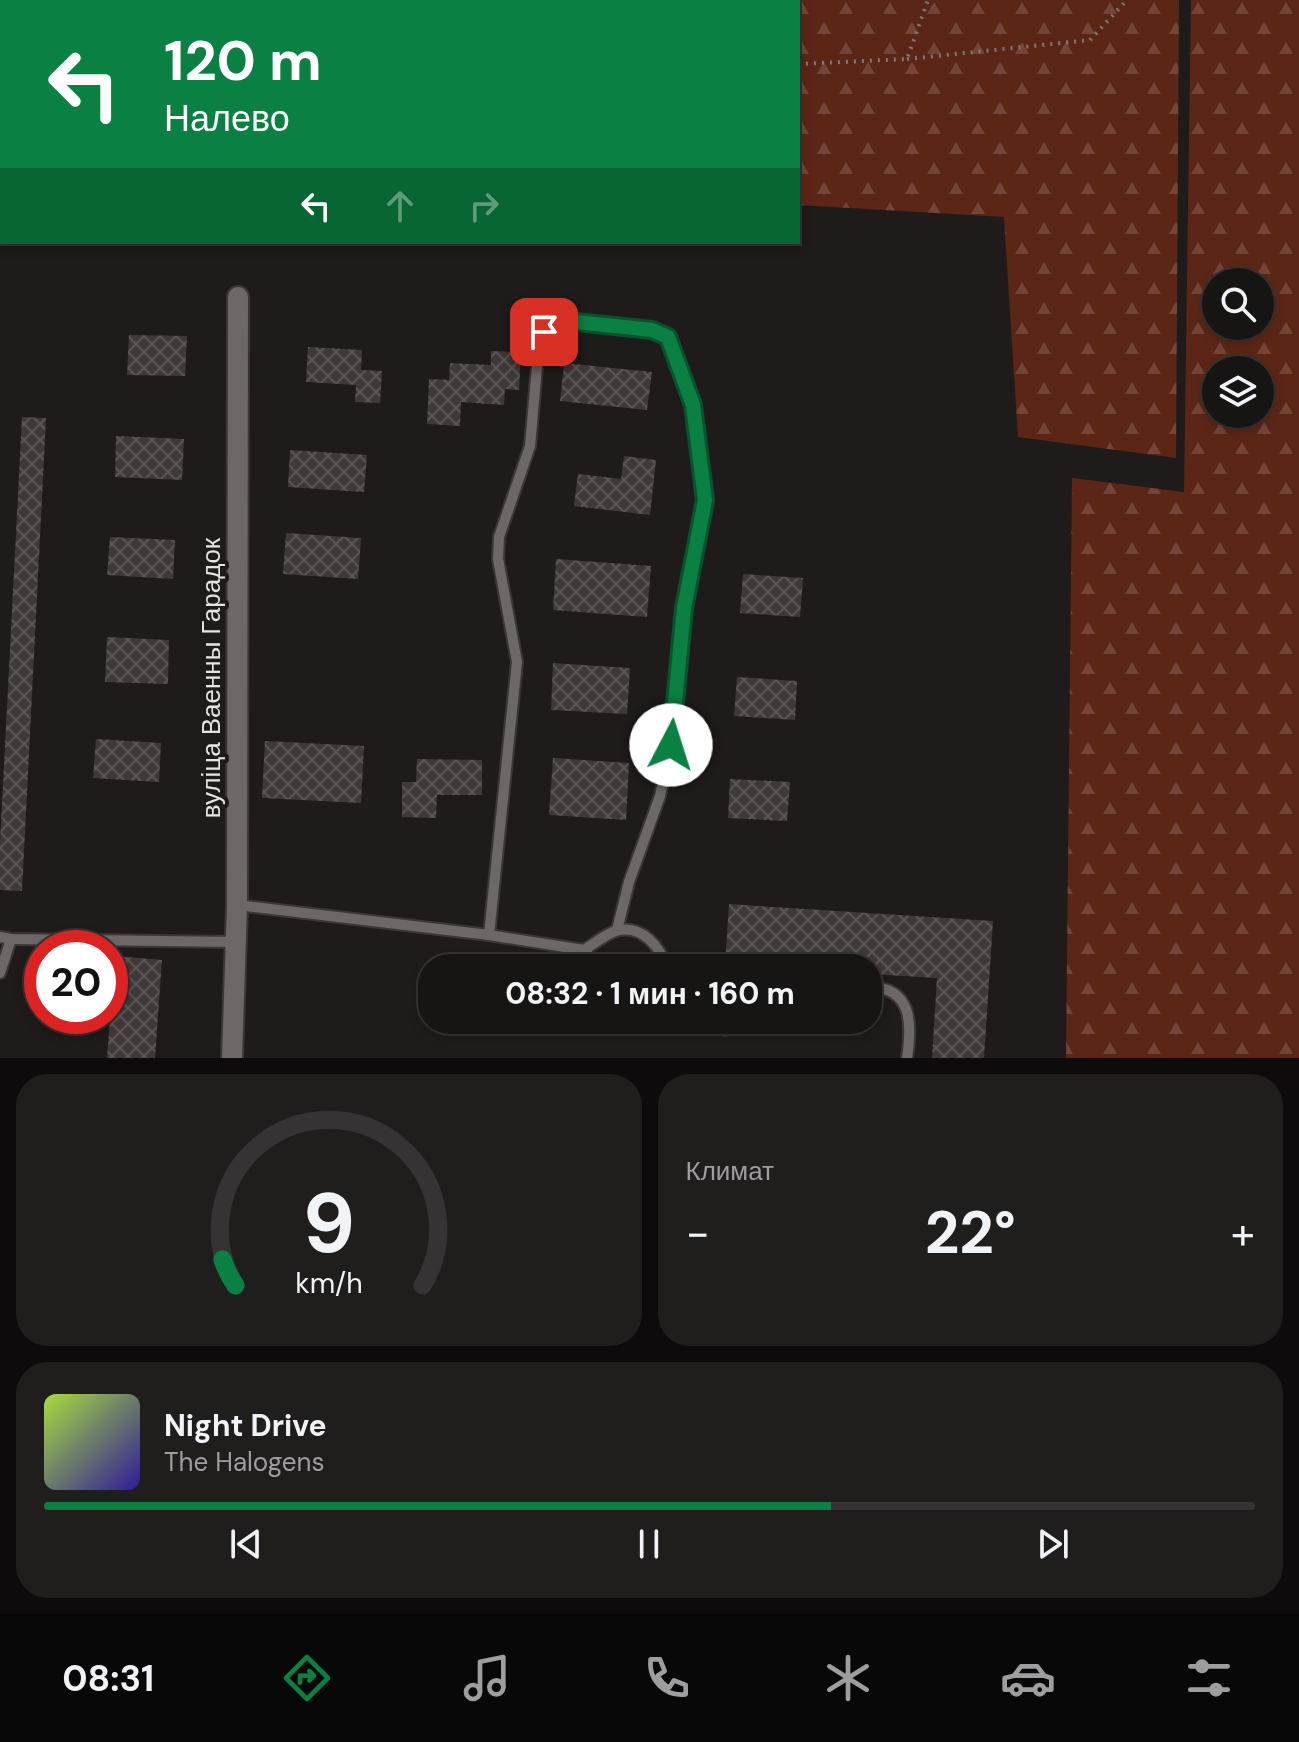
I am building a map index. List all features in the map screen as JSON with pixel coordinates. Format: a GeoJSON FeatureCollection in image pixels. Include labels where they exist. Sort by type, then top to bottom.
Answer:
{"type":"FeatureCollection","features":[{"type":"Feature","properties":{"kind":"street","name":"вуліца Ваенны Гарадок"},"geometry":{"type":"LineString","coordinates":[[232,1058],[237,905],[238,297]]}},
{"type":"Feature","properties":{"kind":"lane"},"geometry":{"type":"LineString","coordinates":[[489,935],[517,662],[498,559],[499,537],[530,446],[538,355],[544,332],[557,320],[652,330],[668,337],[693,405],[705,500],[684,608],[671,745],[660,796],[629,882],[617,930]]}},
{"type":"Feature","properties":{"kind":"lane"},"geometry":{"type":"LineString","coordinates":[[237,905],[489,935],[584,950],[588,954]]}},
{"type":"Feature","properties":{"kind":"lane"},"geometry":{"type":"LineString","coordinates":[[584,950],[617,930],[634,931],[649,938],[660,954]]}},
{"type":"Feature","properties":{"kind":"lane"},"geometry":{"type":"LineString","coordinates":[[0,973],[5,938],[236,942]]}},
{"type":"Feature","properties":{"kind":"lane"},"geometry":{"type":"LineString","coordinates":[[882,987],[901,999],[911,1027],[907,1058]]}},
{"type":"Feature","properties":{"kind":"path"},"geometry":{"type":"LineString","coordinates":[[907,59],[928,0]]}},
{"type":"Feature","properties":{"kind":"path"},"geometry":{"type":"LineString","coordinates":[[800,64],[907,59],[1090,40],[1127,0]]}},
{"type":"Feature","properties":{"kind":"green space"},"geometry":{"type":"Polygon","coordinates":[[[800,0],[1179,0],[1176,458],[1018,437],[1004,217],[800,205],[800,0]]]}},
{"type":"Feature","properties":{"kind":"green space"},"geometry":{"type":"Polygon","coordinates":[[[1191,0],[1299,0],[1299,1058],[1066,1058],[1072,478],[1184,492],[1191,0]]]}},
{"type":"Feature","properties":{"kind":"building"},"geometry":{"type":"Polygon","coordinates":[[[129,335],[187,336],[185,376],[127,375],[129,335]]]}},
{"type":"Feature","properties":{"kind":"building"},"geometry":{"type":"Polygon","coordinates":[[[308,347],[362,350],[361,370],[382,371],[380,403],[355,402],[356,385],[306,382],[308,347]]]}},
{"type":"Feature","properties":{"kind":"building"},"geometry":{"type":"Polygon","coordinates":[[[491,351],[521,352],[519,390],[505,389],[504,405],[461,402],[460,426],[427,424],[429,379],[449,380],[450,363],[491,365],[491,351]]]}},
{"type":"Feature","properties":{"kind":"building"},"geometry":{"type":"Polygon","coordinates":[[[564,363],[652,372],[647,410],[560,401],[564,363]]]}},
{"type":"Feature","properties":{"kind":"building"},"geometry":{"type":"Polygon","coordinates":[[[22,417],[46,418],[22,891],[0,890],[0,843],[22,417]]]}},
{"type":"Feature","properties":{"kind":"building"},"geometry":{"type":"Polygon","coordinates":[[[116,436],[184,439],[182,480],[115,477],[116,436]]]}},
{"type":"Feature","properties":{"kind":"building"},"geometry":{"type":"Polygon","coordinates":[[[290,450],[367,455],[364,492],[288,487],[290,450]]]}},
{"type":"Feature","properties":{"kind":"building"},"geometry":{"type":"Polygon","coordinates":[[[624,456],[656,460],[650,515],[574,506],[578,474],[621,479],[624,456]]]}},
{"type":"Feature","properties":{"kind":"building"},"geometry":{"type":"Polygon","coordinates":[[[286,533],[361,538],[358,579],[283,574],[286,533]]]}},
{"type":"Feature","properties":{"kind":"building"},"geometry":{"type":"Polygon","coordinates":[[[110,537],[175,540],[173,579],[107,575],[110,537]]]}},
{"type":"Feature","properties":{"kind":"building"},"geometry":{"type":"Polygon","coordinates":[[[556,559],[651,566],[647,617],[553,610],[556,559]]]}},
{"type":"Feature","properties":{"kind":"building"},"geometry":{"type":"Polygon","coordinates":[[[743,574],[803,578],[800,617],[740,613],[743,574]]]}},
{"type":"Feature","properties":{"kind":"building"},"geometry":{"type":"Polygon","coordinates":[[[107,637],[169,640],[168,684],[105,682],[107,637]]]}},
{"type":"Feature","properties":{"kind":"building"},"geometry":{"type":"Polygon","coordinates":[[[553,663],[630,668],[627,714],[551,710],[553,663]]]}},
{"type":"Feature","properties":{"kind":"building"},"geometry":{"type":"Polygon","coordinates":[[[737,677],[797,681],[795,720],[734,716],[737,677]]]}},
{"type":"Feature","properties":{"kind":"building"},"geometry":{"type":"Polygon","coordinates":[[[96,739],[161,743],[159,782],[93,778],[96,739]]]}},
{"type":"Feature","properties":{"kind":"building"},"geometry":{"type":"Polygon","coordinates":[[[265,741],[364,746],[361,803],[262,798],[265,741]]]}},
{"type":"Feature","properties":{"kind":"building"},"geometry":{"type":"Polygon","coordinates":[[[553,758],[629,763],[626,820],[549,815],[553,758]]]}},
{"type":"Feature","properties":{"kind":"building"},"geometry":{"type":"Polygon","coordinates":[[[417,759],[482,760],[482,795],[437,795],[436,818],[402,817],[402,782],[416,782],[417,759]]]}},
{"type":"Feature","properties":{"kind":"building"},"geometry":{"type":"Polygon","coordinates":[[[730,779],[790,782],[787,821],[728,818],[730,779]]]}},
{"type":"Feature","properties":{"kind":"building"},"geometry":{"type":"Polygon","coordinates":[[[729,904],[993,921],[984,1058],[932,1058],[937,978],[882,975],[882,954],[726,954],[729,904]]]}},
{"type":"Feature","properties":{"kind":"building"},"geometry":{"type":"Polygon","coordinates":[[[128,957],[162,960],[155,1058],[107,1058],[109,1034],[128,1034],[128,957]]]}},
{"type":"Feature","properties":{"kind":"route"},"geometry":{"type":"LineString","coordinates":[[544,332],[557,320],[652,330],[668,337],[693,405],[705,500],[684,608],[671,745]]}}]}
